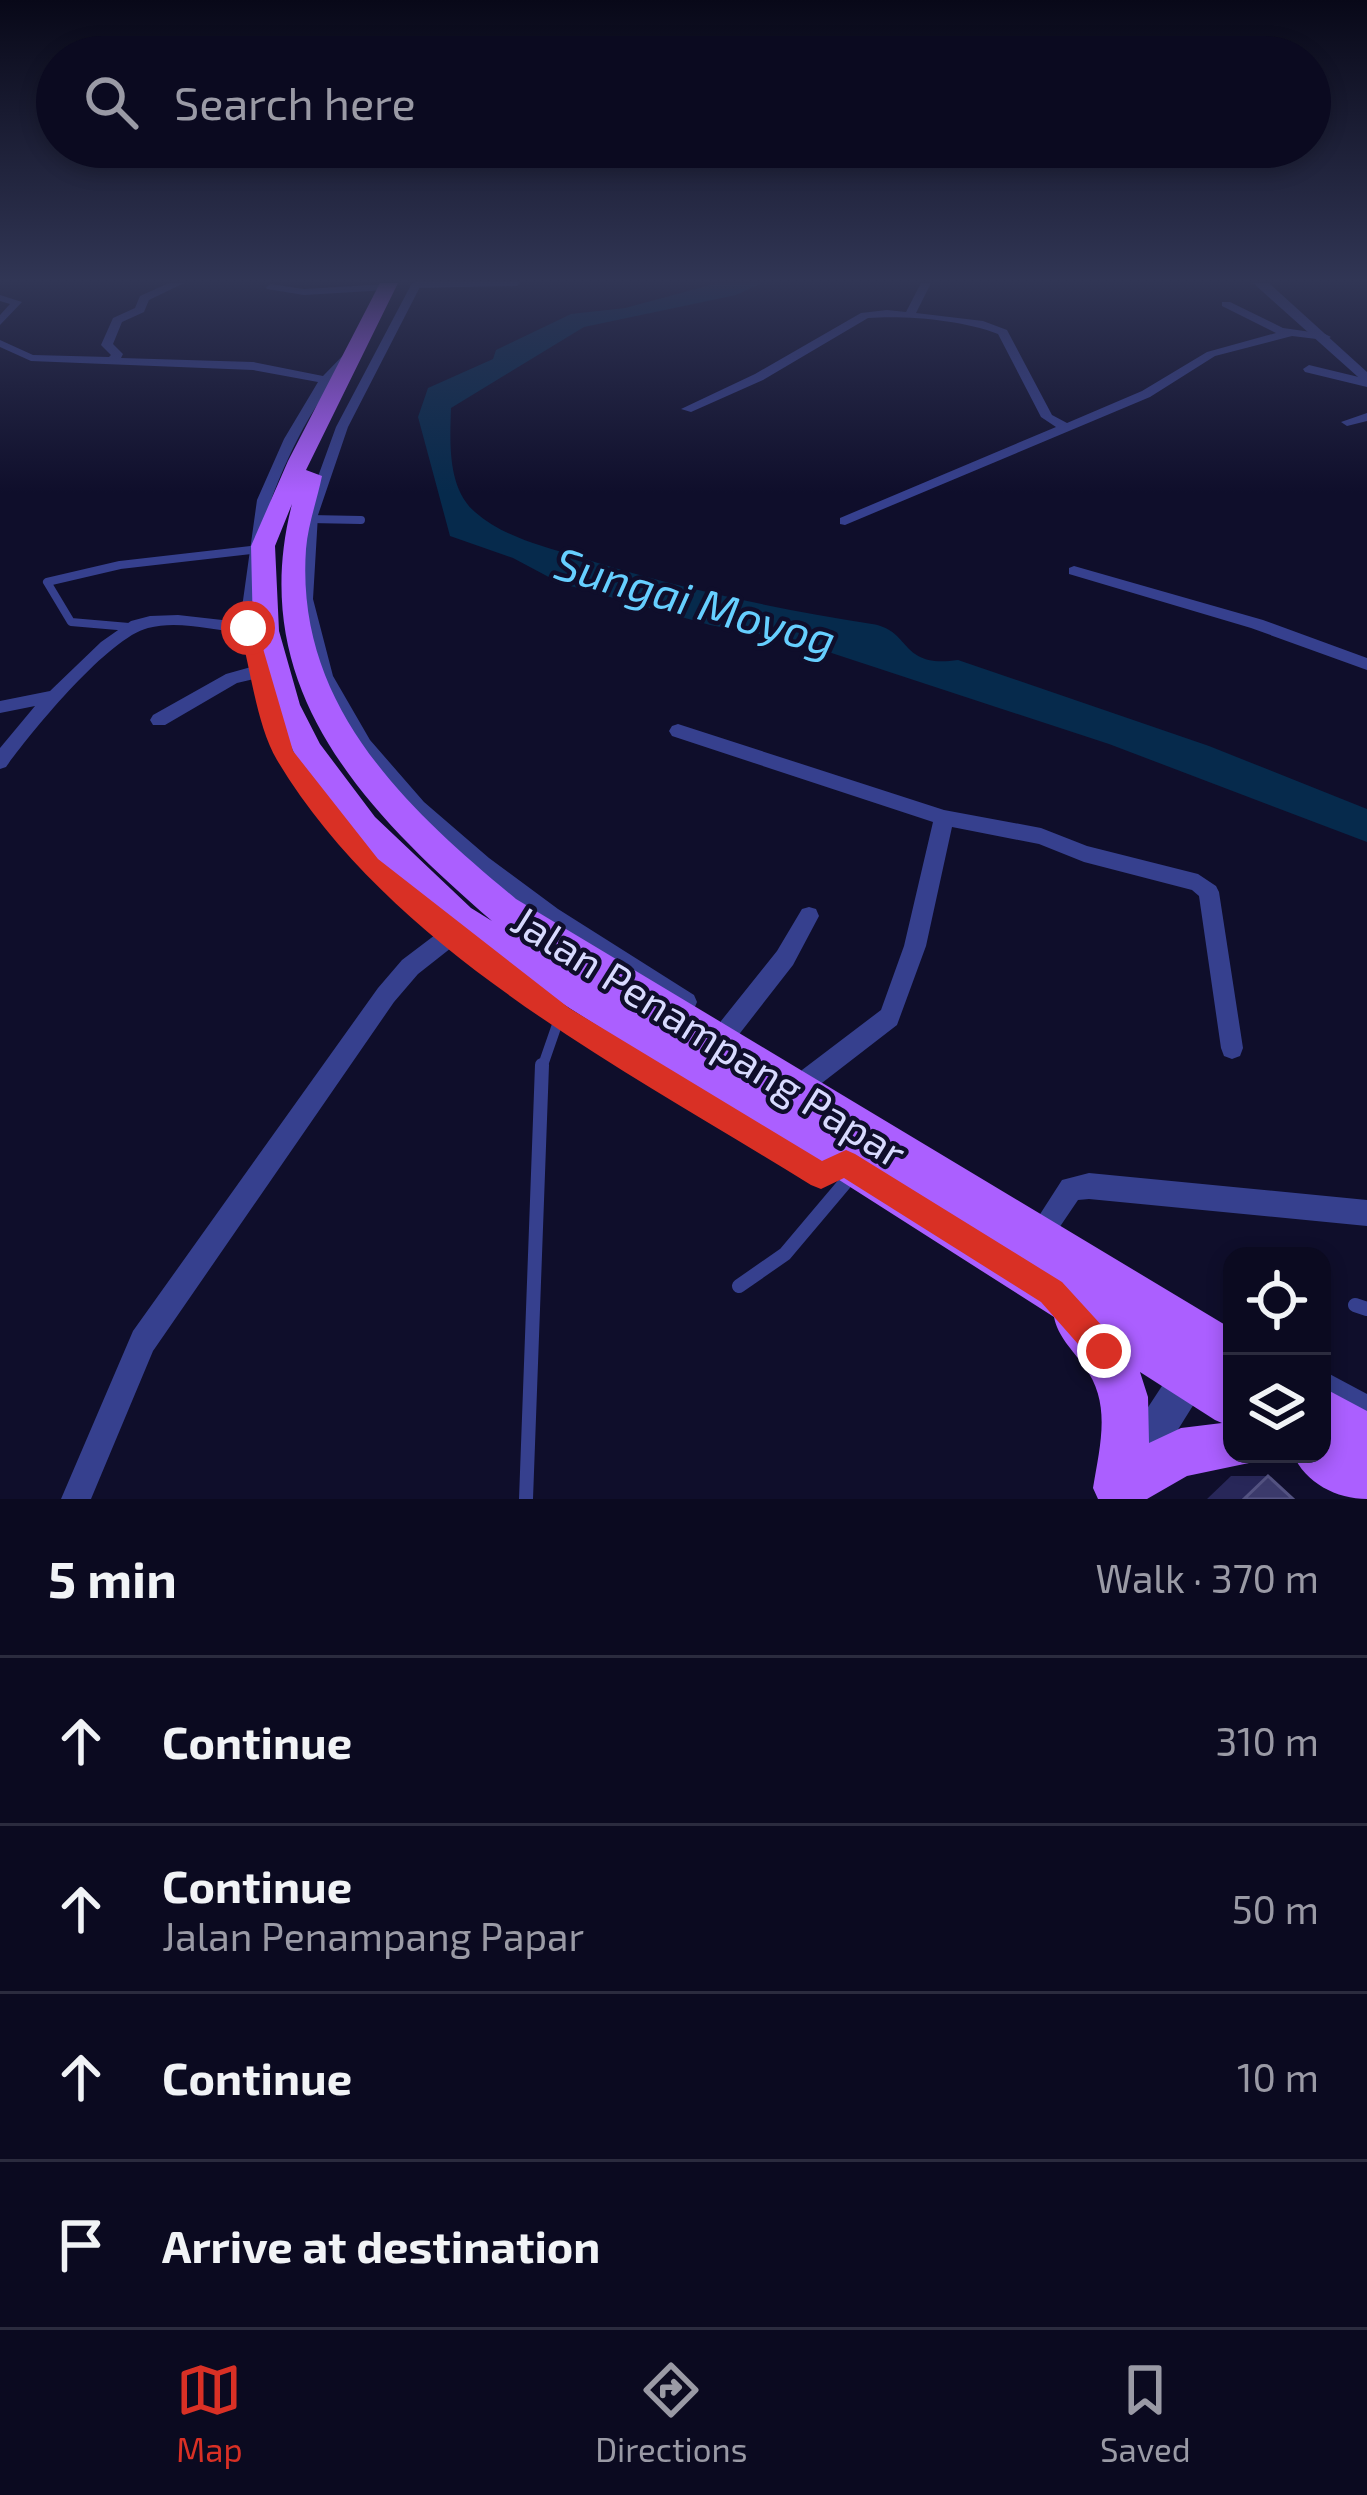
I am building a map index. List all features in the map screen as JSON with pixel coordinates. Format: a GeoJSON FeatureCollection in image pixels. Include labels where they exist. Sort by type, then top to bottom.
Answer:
{"type":"FeatureCollection","features":[{"type":"Feature","properties":{"kind":"main road","name":"Jalan Penampang Papar"},"geometry":{"type":"LineString","coordinates":[[354,353],[299,460],[263,546],[272,663],[308,751],[364,826],[459,919],[1052,1292],[1216,1352]]}},
{"type":"Feature","properties":{"kind":"main road","name":"Jalan Penampang Papar"},"geometry":{"type":"LineString","coordinates":[[371,353],[313,472],[290,552],[288,585],[297,643],[309,683],[344,752],[409,826],[504,910],[1216,1352]]}},
{"type":"Feature","properties":{"kind":"main road"},"geometry":{"type":"LineString","coordinates":[[1052,1292],[1121,1378],[1130,1408],[1114,1494]]}},
{"type":"Feature","properties":{"kind":"main road"},"geometry":{"type":"LineString","coordinates":[[1114,1494],[1180,1452],[1223,1447]]}},
{"type":"Feature","properties":{"kind":"street"},"geometry":{"type":"LineString","coordinates":[[113,361],[116,353]]}},
{"type":"Feature","properties":{"kind":"street"},"geometry":{"type":"LineString","coordinates":[[348,353],[325,380],[260,492],[250,550],[248,628],[284,754],[370,866],[560,1016],[821,1175],[851,1167]]}},
{"type":"Feature","properties":{"kind":"street"},"geometry":{"type":"LineString","coordinates":[[376,353],[310,519],[304,565],[326,678],[361,742],[471,859],[729,1029],[1048,1222],[1216,1352],[1114,1494]]}},
{"type":"Feature","properties":{"kind":"street"},"geometry":{"type":"LineString","coordinates":[[687,409],[800,353]]}},
{"type":"Feature","properties":{"kind":"street"},"geometry":{"type":"LineString","coordinates":[[1014,353],[1047,417],[1067,428]]}},
{"type":"Feature","properties":{"kind":"street"},"geometry":{"type":"LineString","coordinates":[[845,521],[1147,394],[1215,353]]}},
{"type":"Feature","properties":{"kind":"street"},"geometry":{"type":"LineString","coordinates":[[1340,353],[1367,381]]}},
{"type":"Feature","properties":{"kind":"street"},"geometry":{"type":"LineString","coordinates":[[0,357],[253,366],[325,380]]}},
{"type":"Feature","properties":{"kind":"street"},"geometry":{"type":"LineString","coordinates":[[1309,369],[1367,381]]}},
{"type":"Feature","properties":{"kind":"street"},"geometry":{"type":"LineString","coordinates":[[1347,422],[1367,417]]}},
{"type":"Feature","properties":{"kind":"street"},"geometry":{"type":"LineString","coordinates":[[1074,571],[1257,624],[1367,664]]}},
{"type":"Feature","properties":{"kind":"street"},"geometry":{"type":"LineString","coordinates":[[0,762],[26,724],[129,628],[172,621],[248,628]]}},
{"type":"Feature","properties":{"kind":"street"},"geometry":{"type":"LineString","coordinates":[[159,720],[232,678],[257,672]]}},
{"type":"Feature","properties":{"kind":"street"},"geometry":{"type":"LineString","coordinates":[[0,707],[61,693]]}},
{"type":"Feature","properties":{"kind":"street"},"geometry":{"type":"LineString","coordinates":[[678,731],[944,818],[1042,836],[1084,854],[1198,883],[1209,892],[1232,1048]]}},
{"type":"Feature","properties":{"kind":"street"},"geometry":{"type":"LineString","coordinates":[[810,1078],[889,1017],[915,946],[944,818]]}},
{"type":"Feature","properties":{"kind":"street"},"geometry":{"type":"LineString","coordinates":[[729,1029],[784,958],[809,916]]}},
{"type":"Feature","properties":{"kind":"street"},"geometry":{"type":"LineString","coordinates":[[76,1499],[142,1341],[169,1299],[226,1228],[386,995],[410,967],[452,934]]}},
{"type":"Feature","properties":{"kind":"street"},"geometry":{"type":"LineString","coordinates":[[1048,1222],[1071,1189],[1089,1186],[1367,1213]]}},
{"type":"Feature","properties":{"kind":"street"},"geometry":{"type":"LineString","coordinates":[[1331,1389],[1367,1410]]}},
{"type":"Feature","properties":{"kind":"lane"},"geometry":{"type":"LineString","coordinates":[[310,519],[362,520]]}},
{"type":"Feature","properties":{"kind":"lane"},"geometry":{"type":"LineString","coordinates":[[129,628],[71,622],[47,582],[120,565],[250,550]]}},
{"type":"Feature","properties":{"kind":"lane"},"geometry":{"type":"LineString","coordinates":[[526,1499],[542,1055],[560,1016]]}},
{"type":"Feature","properties":{"kind":"lane"},"geometry":{"type":"LineString","coordinates":[[740,1286],[785,1254],[851,1167]]}},
{"type":"Feature","properties":{"kind":"water","name":"Sungai Moyog"},"geometry":{"type":"Polygon","coordinates":[[[495,353],[541,353],[451,408],[452,463],[459,490],[475,512],[497,528],[536,544],[686,587],[885,628],[925,659],[958,660],[1209,746],[1367,809],[1367,842],[1109,744],[792,640],[710,625],[560,583],[513,558],[450,536],[418,417],[428,388],[493,359],[495,353]]]}},
{"type":"Feature","properties":{"kind":"building"},"geometry":{"type":"Polygon","coordinates":[[[1268,1476],[1293,1499],[1244,1499],[1268,1476]]]}},
{"type":"Feature","properties":{"kind":"route"},"geometry":{"type":"LineString","coordinates":[[248,628],[284,754],[370,866],[560,1016],[821,1175],[846,1164],[1052,1292],[1104,1351]]}}]}
